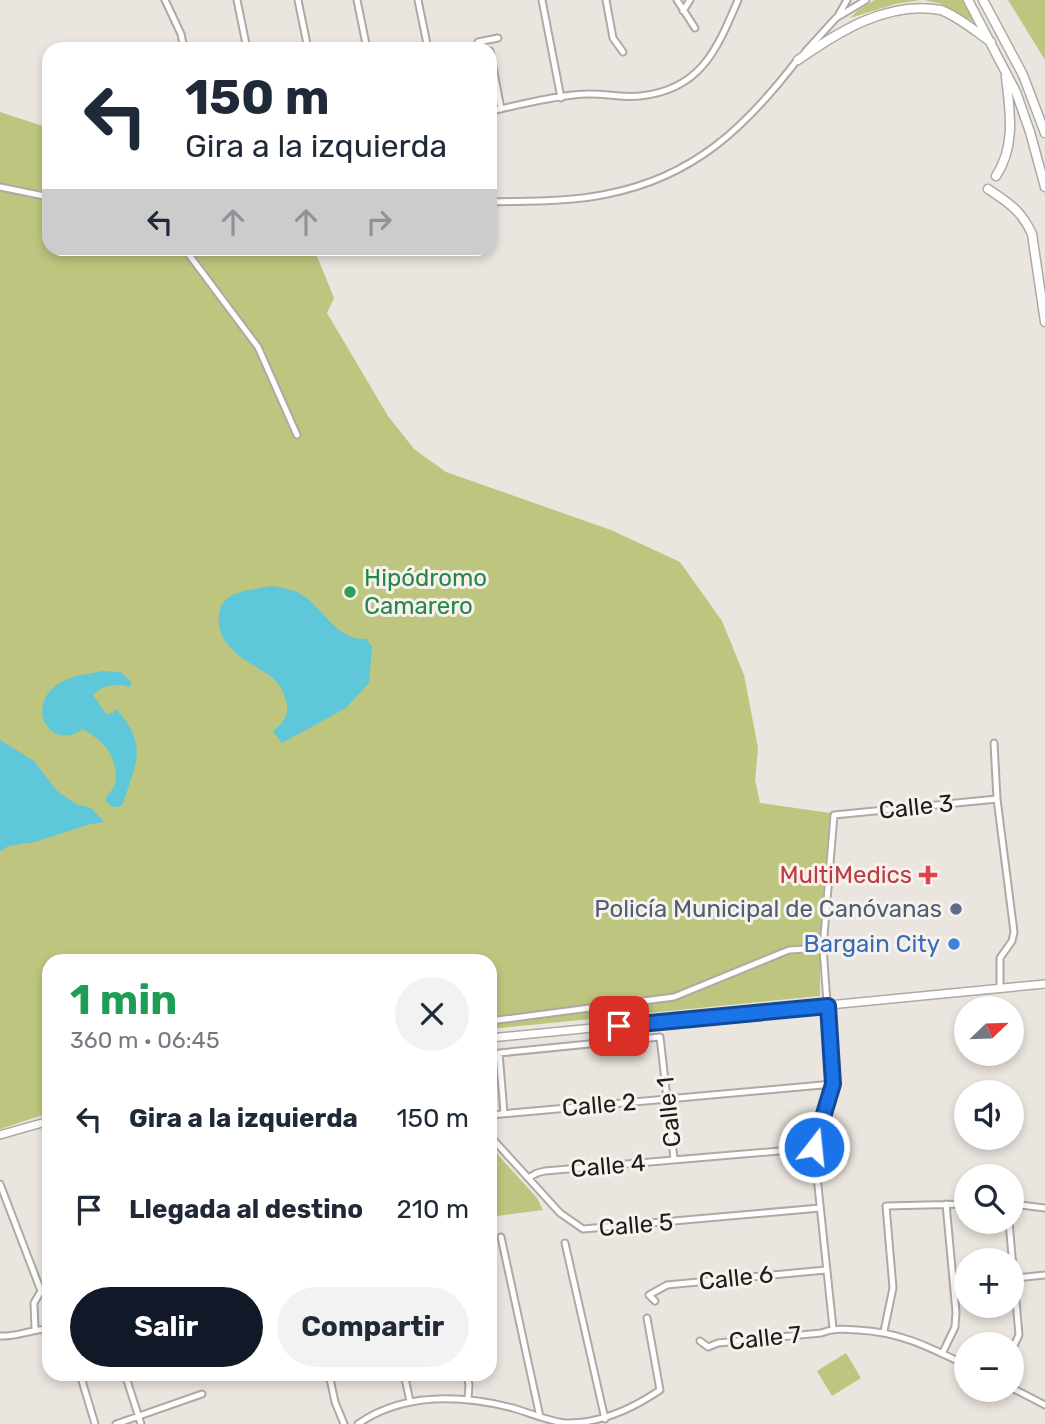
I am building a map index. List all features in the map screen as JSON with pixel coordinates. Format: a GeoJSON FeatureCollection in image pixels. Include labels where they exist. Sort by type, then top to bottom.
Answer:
{"type":"FeatureCollection","features":[{"type":"Feature","properties":{"kind":"main road"},"geometry":{"type":"LineString","coordinates":[[968,0],[1006,71],[1030,132],[1045,187]]}},
{"type":"Feature","properties":{"kind":"main road"},"geometry":{"type":"LineString","coordinates":[[983,0],[1045,115]]}},
{"type":"Feature","properties":{"kind":"main road"},"geometry":{"type":"LineString","coordinates":[[798,60],[851,22],[875,12],[904,5],[928,6],[941,10],[991,42]]}},
{"type":"Feature","properties":{"kind":"main road"},"geometry":{"type":"LineString","coordinates":[[996,176],[1007,156],[1010,137],[1011,115],[1006,71]]}},
{"type":"Feature","properties":{"kind":"main road"},"geometry":{"type":"LineString","coordinates":[[1030,90],[1045,133]]}},
{"type":"Feature","properties":{"kind":"main road"},"geometry":{"type":"LineString","coordinates":[[988,189],[1017,208],[1032,234],[1045,322]]}},
{"type":"Feature","properties":{"kind":"main road"},"geometry":{"type":"LineString","coordinates":[[497,1037],[1045,984]]}},
{"type":"Feature","properties":{"kind":"main road"},"geometry":{"type":"LineString","coordinates":[[0,1135],[42,1123]]}},
{"type":"Feature","properties":{"kind":"street"},"geometry":{"type":"LineString","coordinates":[[165,0],[183,42]]}},
{"type":"Feature","properties":{"kind":"street"},"geometry":{"type":"LineString","coordinates":[[237,0],[246,42]]}},
{"type":"Feature","properties":{"kind":"street"},"geometry":{"type":"LineString","coordinates":[[298,0],[307,42]]}},
{"type":"Feature","properties":{"kind":"street"},"geometry":{"type":"LineString","coordinates":[[357,0],[366,42]]}},
{"type":"Feature","properties":{"kind":"street"},"geometry":{"type":"LineString","coordinates":[[418,0],[427,42]]}},
{"type":"Feature","properties":{"kind":"street"},"geometry":{"type":"LineString","coordinates":[[542,0],[561,98]]}},
{"type":"Feature","properties":{"kind":"street"},"geometry":{"type":"LineString","coordinates":[[606,0],[613,38],[623,52]]}},
{"type":"Feature","properties":{"kind":"street"},"geometry":{"type":"LineString","coordinates":[[677,0],[695,28]]}},
{"type":"Feature","properties":{"kind":"street"},"geometry":{"type":"LineString","coordinates":[[683,11],[690,0]]}},
{"type":"Feature","properties":{"kind":"street"},"geometry":{"type":"LineString","coordinates":[[497,110],[585,94],[638,96],[666,91],[703,68],[719,45],[738,0]]}},
{"type":"Feature","properties":{"kind":"street"},"geometry":{"type":"LineString","coordinates":[[497,202],[572,199],[608,194],[654,181],[708,153],[733,133],[768,98],[836,18],[847,0]]}},
{"type":"Feature","properties":{"kind":"street"},"geometry":{"type":"LineString","coordinates":[[836,18],[866,0]]}},
{"type":"Feature","properties":{"kind":"street"},"geometry":{"type":"LineString","coordinates":[[478,41],[498,38]]}},
{"type":"Feature","properties":{"kind":"street"},"geometry":{"type":"LineString","coordinates":[[497,88],[501,109]]}},
{"type":"Feature","properties":{"kind":"street"},"geometry":{"type":"LineString","coordinates":[[0,187],[42,196]]}},
{"type":"Feature","properties":{"kind":"street"},"geometry":{"type":"LineString","coordinates":[[190,256],[258,346],[297,435]]}},
{"type":"Feature","properties":{"kind":"street"},"geometry":{"type":"LineString","coordinates":[[994,743],[997,799],[1014,932],[1012,941],[1000,958],[1000,988]]}},
{"type":"Feature","properties":{"kind":"street","name":"Calle 3"},"geometry":{"type":"LineString","coordinates":[[823,948],[834,815],[997,799]]}},
{"type":"Feature","properties":{"kind":"street"},"geometry":{"type":"LineString","coordinates":[[497,1020],[674,997],[789,950],[823,948],[833,1084],[814,1147],[833,1328],[884,1331],[913,1339],[954,1359]]}},
{"type":"Feature","properties":{"kind":"street","name":"Calle 1"},"geometry":{"type":"LineString","coordinates":[[504,1113],[499,1053],[660,1037],[674,1159]]}},
{"type":"Feature","properties":{"kind":"street","name":"Calle 2"},"geometry":{"type":"LineString","coordinates":[[497,1114],[833,1084]]}},
{"type":"Feature","properties":{"kind":"street","name":"Calle 5"},"geometry":{"type":"LineString","coordinates":[[497,1144],[560,1213],[583,1229],[820,1208]]}},
{"type":"Feature","properties":{"kind":"street","name":"Calle 4"},"geometry":{"type":"LineString","coordinates":[[528,1178],[545,1171],[814,1147]]}},
{"type":"Feature","properties":{"kind":"street"},"geometry":{"type":"LineString","coordinates":[[0,1184],[41,1291],[34,1303],[35,1329]]}},
{"type":"Feature","properties":{"kind":"street"},"geometry":{"type":"LineString","coordinates":[[943,1354],[955,1327],[956,1312],[946,1204]]}},
{"type":"Feature","properties":{"kind":"street"},"geometry":{"type":"LineString","coordinates":[[884,1331],[893,1288],[886,1206],[954,1204]]}},
{"type":"Feature","properties":{"kind":"street"},"geometry":{"type":"LineString","coordinates":[[1024,1205],[1045,1208]]}},
{"type":"Feature","properties":{"kind":"street"},"geometry":{"type":"LineString","coordinates":[[501,1237],[540,1416]]}},
{"type":"Feature","properties":{"kind":"street"},"geometry":{"type":"LineString","coordinates":[[565,1243],[605,1419]]}},
{"type":"Feature","properties":{"kind":"street","name":"Calle 6"},"geometry":{"type":"LineString","coordinates":[[655,1301],[649,1296],[667,1285],[826,1270]]}},
{"type":"Feature","properties":{"kind":"street"},"geometry":{"type":"LineString","coordinates":[[1024,1277],[1045,1275]]}},
{"type":"Feature","properties":{"kind":"street"},"geometry":{"type":"LineString","coordinates":[[358,1424],[380,1411],[410,1401],[468,1399],[564,1423],[605,1419],[660,1390],[647,1318]]}},
{"type":"Feature","properties":{"kind":"street","name":"Calle 7"},"geometry":{"type":"LineString","coordinates":[[700,1341],[708,1348],[718,1343],[821,1333],[833,1328]]}},
{"type":"Feature","properties":{"kind":"street"},"geometry":{"type":"LineString","coordinates":[[0,1336],[42,1329]]}},
{"type":"Feature","properties":{"kind":"street"},"geometry":{"type":"LineString","coordinates":[[81,1381],[95,1424]]}},
{"type":"Feature","properties":{"kind":"street"},"geometry":{"type":"LineString","coordinates":[[127,1381],[141,1424]]}},
{"type":"Feature","properties":{"kind":"street"},"geometry":{"type":"LineString","coordinates":[[330,1381],[344,1424]]}},
{"type":"Feature","properties":{"kind":"street"},"geometry":{"type":"LineString","coordinates":[[406,1381],[410,1401]]}},
{"type":"Feature","properties":{"kind":"street"},"geometry":{"type":"LineString","coordinates":[[468,1381],[468,1399]]}},
{"type":"Feature","properties":{"kind":"street"},"geometry":{"type":"LineString","coordinates":[[116,1424],[202,1394]]}},
{"type":"Feature","properties":{"kind":"street"},"geometry":{"type":"LineString","coordinates":[[1024,1394],[1045,1405]]}},
{"type":"Feature","properties":{"kind":"green space"},"geometry":{"type":"Polygon","coordinates":[[[875,0],[921,0],[895,4],[850,18],[875,0]]]}},
{"type":"Feature","properties":{"kind":"green space"},"geometry":{"type":"Polygon","coordinates":[[[924,0],[964,0],[976,23],[942,4],[924,0]]]}},
{"type":"Feature","properties":{"kind":"green space"},"geometry":{"type":"Polygon","coordinates":[[[1008,0],[1045,0],[1045,60],[1008,0]]]}},
{"type":"Feature","properties":{"kind":"green space","name":"Hipódromo Camarero"},"geometry":{"type":"Polygon","coordinates":[[[0,112],[42,126],[42,256],[317,256],[334,298],[327,313],[388,416],[414,449],[446,472],[611,530],[680,562],[722,621],[744,675],[758,748],[755,780],[760,803],[830,813],[820,932],[820,996],[497,1028],[497,954],[42,954],[42,1115],[0,1129],[0,112]]]}},
{"type":"Feature","properties":{"kind":"green space"},"geometry":{"type":"Polygon","coordinates":[[[497,1154],[537,1198],[543,1210],[497,1216],[497,1154]]]}},
{"type":"Feature","properties":{"kind":"green space"},"geometry":{"type":"Polygon","coordinates":[[[846,1353],[861,1378],[832,1396],[817,1371],[846,1353]]]}},
{"type":"Feature","properties":{"kind":"water"},"geometry":{"type":"Polygon","coordinates":[[[272,586],[300,594],[312,602],[339,630],[356,638],[367,639],[372,647],[369,683],[346,708],[282,743],[273,731],[286,716],[284,693],[273,678],[232,649],[222,636],[219,625],[219,613],[227,599],[243,591],[272,586]]]}},
{"type":"Feature","properties":{"kind":"water"},"geometry":{"type":"Polygon","coordinates":[[[104,671],[120,672],[132,682],[129,687],[110,686],[93,695],[106,714],[113,713],[116,709],[127,722],[133,734],[137,756],[122,806],[112,807],[106,801],[115,784],[116,775],[108,750],[83,729],[72,735],[53,732],[43,718],[42,708],[52,689],[63,681],[104,671]]]}},
{"type":"Feature","properties":{"kind":"water"},"geometry":{"type":"Polygon","coordinates":[[[0,740],[34,761],[57,791],[76,804],[91,808],[104,822],[35,842],[9,846],[0,851],[0,740]]]}},
{"type":"Feature","properties":{"kind":"place","name":"Hipódromo Camarero"},"geometry":{"type":"Point","coordinates":[350,592]}},
{"type":"Feature","properties":{"kind":"place","name":"MultiMedics"},"geometry":{"type":"Point","coordinates":[928,875]}},
{"type":"Feature","properties":{"kind":"place","name":"Policía Municipal de Canóvanas"},"geometry":{"type":"Point","coordinates":[956,909]}},
{"type":"Feature","properties":{"kind":"place","name":"Bargain City"},"geometry":{"type":"Point","coordinates":[954,944]}},
{"type":"Feature","properties":{"kind":"route"},"geometry":{"type":"LineString","coordinates":[[619,1026],[828,1006],[833,1084],[814,1147]]}}]}
